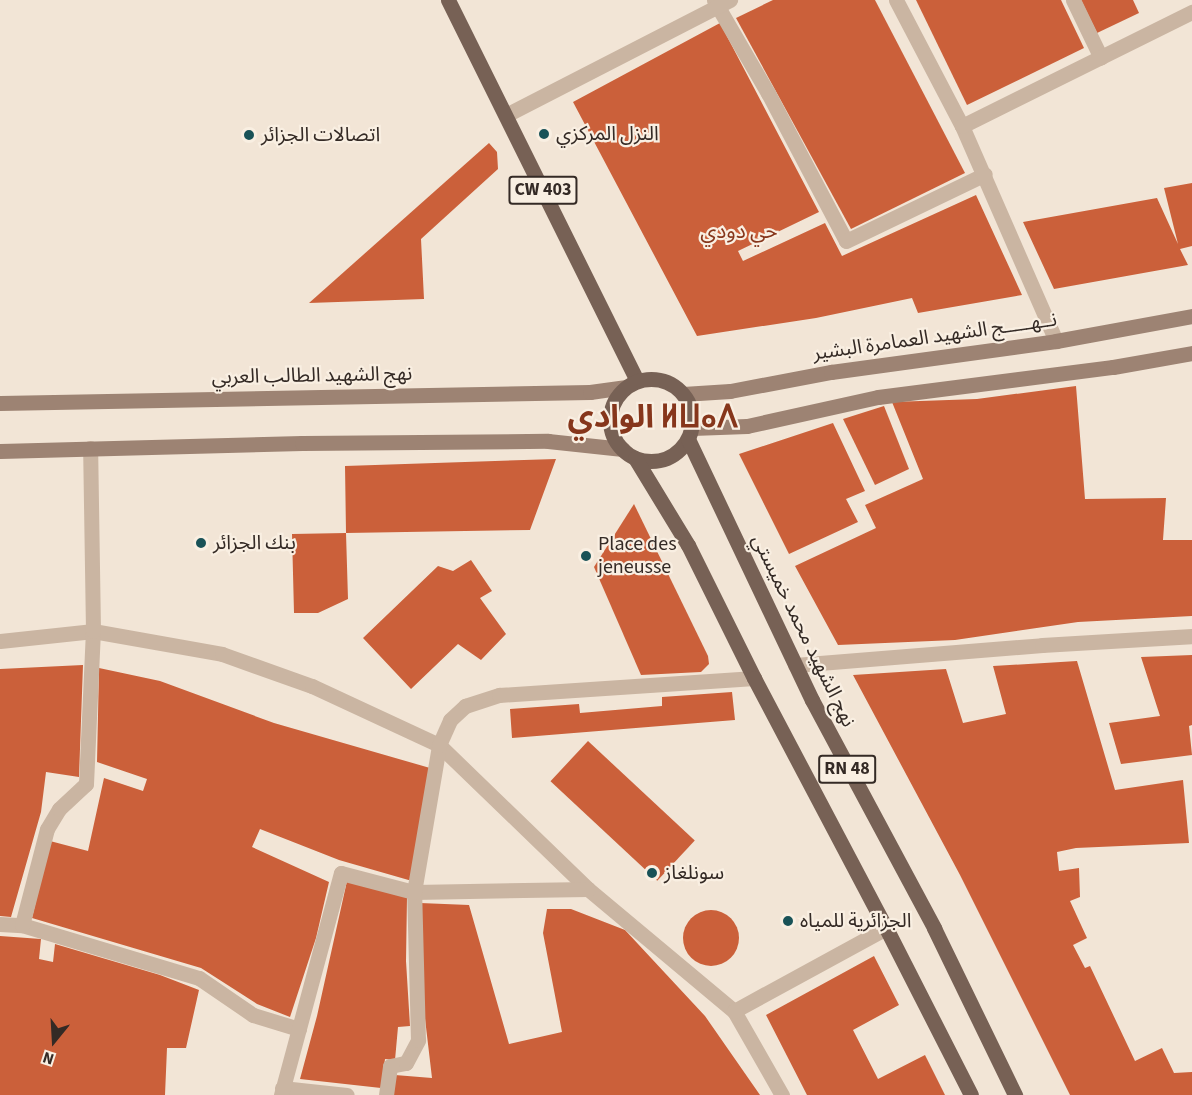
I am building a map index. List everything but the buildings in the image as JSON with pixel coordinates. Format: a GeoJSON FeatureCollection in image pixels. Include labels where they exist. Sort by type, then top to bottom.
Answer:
{"type":"FeatureCollection","features":[{"type":"Feature","properties":{"kind":"main road","name":"CW 403"},"geometry":{"type":"LineString","coordinates":[[448,0],[506,116],[631,384]]}},
{"type":"Feature","properties":{"kind":"main road","name":"نــهـــــج الشهيد العمامرة البشير"},"geometry":{"type":"LineString","coordinates":[[683,394],[730,391],[831,372],[1056,341],[1192,316]]}},
{"type":"Feature","properties":{"kind":"main road"},"geometry":{"type":"LineString","coordinates":[[690,434],[747,426],[878,397],[1113,366],[1192,353]]}},
{"type":"Feature","properties":{"kind":"main road"},"geometry":{"type":"LineString","coordinates":[[0,452],[90,448],[548,441],[629,453],[650,461],[665,459],[678,451],[690,434],[693,416],[683,394],[662,380],[631,384],[616,398],[611,411],[612,431],[629,453]]}},
{"type":"Feature","properties":{"kind":"main road","name":"نهج الشهيد الطالب العربي"},"geometry":{"type":"LineString","coordinates":[[0,403],[590,392],[631,384]]}},
{"type":"Feature","properties":{"kind":"main road","name":"نهج الشهيد محمد خميستي"},"geometry":{"type":"LineString","coordinates":[[690,434],[795,665],[853,781],[934,928],[1015,1095]]}},
{"type":"Feature","properties":{"kind":"main road","name":"RN 48"},"geometry":{"type":"LineString","coordinates":[[629,453],[688,545],[754,678],[971,1095]]}},
{"type":"Feature","properties":{"kind":"street"},"geometry":{"type":"LineString","coordinates":[[896,0],[985,174],[1056,341]]}},
{"type":"Feature","properties":{"kind":"street"},"geometry":{"type":"LineString","coordinates":[[1073,0],[1101,58]]}},
{"type":"Feature","properties":{"kind":"street"},"geometry":{"type":"LineString","coordinates":[[506,116],[720,2],[846,242],[985,174]]}},
{"type":"Feature","properties":{"kind":"street"},"geometry":{"type":"LineString","coordinates":[[962,126],[1192,12]]}},
{"type":"Feature","properties":{"kind":"street"},"geometry":{"type":"LineString","coordinates":[[22,926],[47,829],[59,809],[86,784],[93,631],[90,448]]}},
{"type":"Feature","properties":{"kind":"street"},"geometry":{"type":"LineString","coordinates":[[0,641],[93,631],[222,654],[312,686],[439,745],[588,889],[734,1011],[745,1034],[782,1095]]}},
{"type":"Feature","properties":{"kind":"street"},"geometry":{"type":"LineString","coordinates":[[795,665],[1042,645],[1192,636]]}},
{"type":"Feature","properties":{"kind":"street"},"geometry":{"type":"LineString","coordinates":[[386,1095],[390,1066],[406,1063],[418,1040],[414,892],[439,745],[450,720],[465,706],[499,695],[754,678]]}},
{"type":"Feature","properties":{"kind":"street"},"geometry":{"type":"LineString","coordinates":[[347,1095],[281,1092],[341,873],[414,892],[588,889]]}},
{"type":"Feature","properties":{"kind":"street"},"geometry":{"type":"LineString","coordinates":[[0,924],[22,926],[199,978],[253,1015],[299,1029]]}},
{"type":"Feature","properties":{"kind":"street"},"geometry":{"type":"LineString","coordinates":[[734,1011],[886,928]]}},
{"type":"Feature","properties":{"kind":"place","name":"النزل المركزي"},"geometry":{"type":"Point","coordinates":[544,134]}},
{"type":"Feature","properties":{"kind":"place","name":"اتصالات الجزائر"},"geometry":{"type":"Point","coordinates":[249,135]}},
{"type":"Feature","properties":{"kind":"place","name":"بنك الجزائر"},"geometry":{"type":"Point","coordinates":[201,543]}},
{"type":"Feature","properties":{"kind":"place","name":"Place des jeneusse"},"geometry":{"type":"Point","coordinates":[586,556]}},
{"type":"Feature","properties":{"kind":"place","name":"سونلغاز"},"geometry":{"type":"Point","coordinates":[652,873]}},
{"type":"Feature","properties":{"kind":"place","name":"الجزائرية للمياه"},"geometry":{"type":"Point","coordinates":[788,921]}},
{"type":"Feature","properties":{"kind":"district","name":"حي دودي"},"geometry":{"type":"Point","coordinates":[739,231]}},
{"type":"Feature","properties":{"kind":"district","name":"الوادي ⵍⵡⴰⴷ"},"geometry":{"type":"Point","coordinates":[653,417]}}]}
